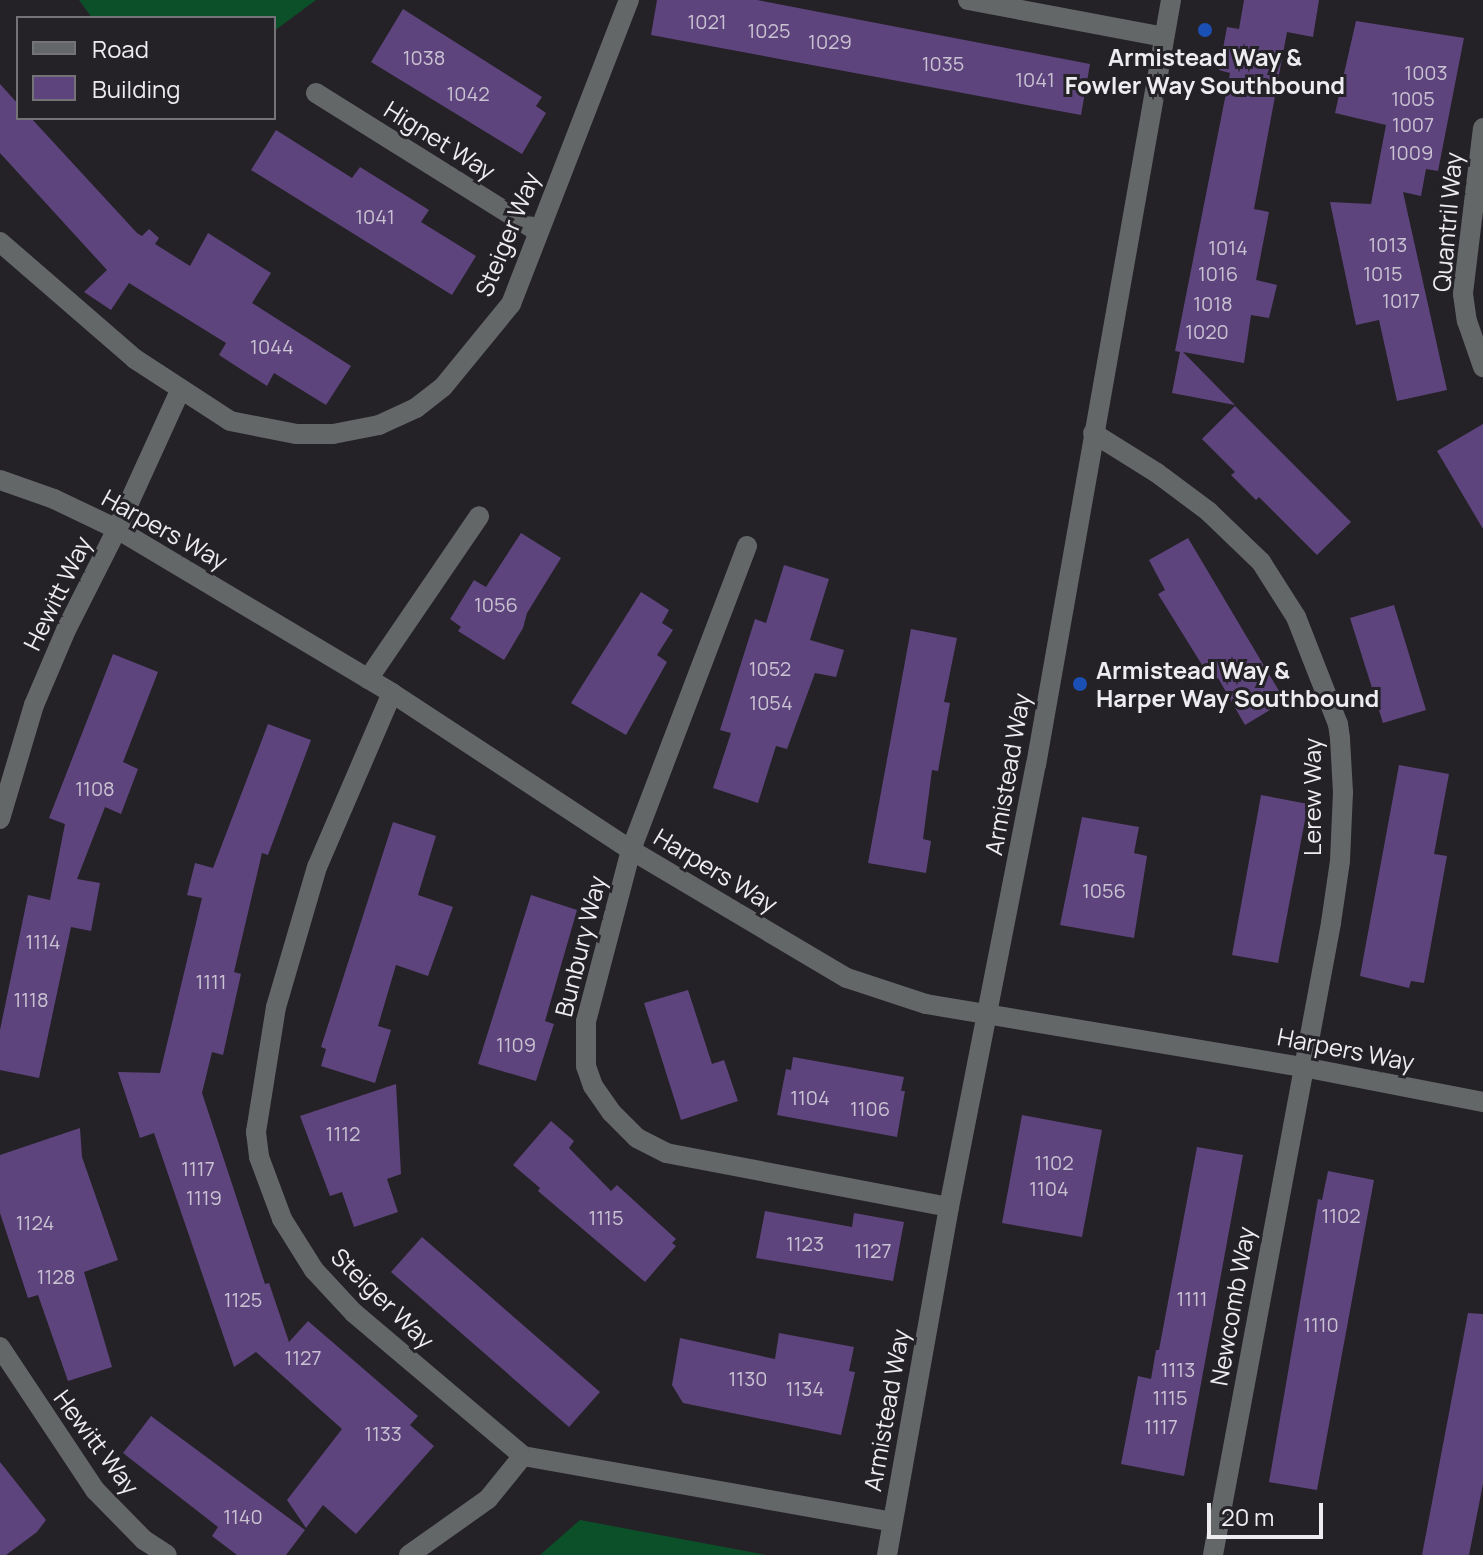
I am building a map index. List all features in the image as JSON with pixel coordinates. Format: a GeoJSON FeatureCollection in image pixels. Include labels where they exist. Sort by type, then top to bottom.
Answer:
{"type":"FeatureCollection","features":[{"type":"Feature","properties":{"kind":"street","name":"Steiger Way"},"geometry":{"type":"LineString","coordinates":[[180,391],[230,421],[296,434],[333,434],[379,425],[416,408],[443,387],[511,304],[629,0]]}},
{"type":"Feature","properties":{"kind":"street"},"geometry":{"type":"LineString","coordinates":[[968,0],[1164,37]]}},
{"type":"Feature","properties":{"kind":"street","name":"Armistead Way"},"geometry":{"type":"LineString","coordinates":[[887,1555],[949,1207],[990,1013],[1171,0]]}},
{"type":"Feature","properties":{"kind":"street","name":"Hignet Way"},"geometry":{"type":"LineString","coordinates":[[316,93],[537,231]]}},
{"type":"Feature","properties":{"kind":"street","name":"Quantril Way"},"geometry":{"type":"LineString","coordinates":[[1483,128],[1463,294],[1467,321],[1483,367]]}},
{"type":"Feature","properties":{"kind":"street"},"geometry":{"type":"LineString","coordinates":[[0,242],[135,359],[180,391]]}},
{"type":"Feature","properties":{"kind":"street","name":"Hewitt Way"},"geometry":{"type":"LineString","coordinates":[[0,819],[34,705],[66,630],[117,529],[180,391]]}},
{"type":"Feature","properties":{"kind":"street","name":"Lerew Way"},"geometry":{"type":"LineString","coordinates":[[1093,433],[1157,473],[1208,511],[1261,562],[1296,617],[1338,724],[1343,792],[1340,861],[1303,1067]]}},
{"type":"Feature","properties":{"kind":"street","name":"Harpers Way"},"geometry":{"type":"LineString","coordinates":[[0,480],[54,499],[117,529],[392,693],[631,850],[847,978],[926,1004],[1303,1067],[1483,1102]]}},
{"type":"Feature","properties":{"kind":"street"},"geometry":{"type":"LineString","coordinates":[[368,679],[479,516]]}},
{"type":"Feature","properties":{"kind":"street","name":"Bunbury Way"},"geometry":{"type":"LineString","coordinates":[[747,546],[631,850],[586,1021],[586,1066],[593,1086],[611,1112],[637,1138],[666,1153],[949,1207]]}},
{"type":"Feature","properties":{"kind":"street","name":"Steiger Way"},"geometry":{"type":"LineString","coordinates":[[392,693],[317,867],[295,932],[266,1066],[256,1132],[259,1157],[282,1219],[314,1270],[354,1313],[523,1456]]}},
{"type":"Feature","properties":{"kind":"street","name":"Newcomb Way"},"geometry":{"type":"LineString","coordinates":[[1213,1555],[1303,1067]]}},
{"type":"Feature","properties":{"kind":"street","name":"Hewitt Way"},"geometry":{"type":"LineString","coordinates":[[0,1347],[95,1490],[144,1540],[167,1555]]}},
{"type":"Feature","properties":{"kind":"street"},"geometry":{"type":"LineString","coordinates":[[409,1555],[488,1499],[523,1456],[892,1522]]}},
{"type":"Feature","properties":{"kind":"green space"},"geometry":{"type":"Polygon","coordinates":[[[79,0],[316,0],[276,30],[276,16],[91,16],[79,0]]]}},
{"type":"Feature","properties":{"kind":"green space"},"geometry":{"type":"Polygon","coordinates":[[[580,1520],[766,1555],[540,1555],[580,1520]]]}},
{"type":"Feature","properties":{"kind":"building"},"geometry":{"type":"Polygon","coordinates":[[[657,0],[757,0],[1090,64],[1081,115],[651,35],[657,0]]]}},
{"type":"Feature","properties":{"kind":"building"},"geometry":{"type":"Polygon","coordinates":[[[1244,0],[1319,0],[1313,37],[1287,32],[1254,209],[1269,212],[1256,280],[1277,285],[1269,318],[1251,315],[1244,363],[1183,352],[1235,405],[1172,393],[1180,352],[1175,351],[1230,73],[1219,70],[1227,27],[1239,29],[1244,0]]]}},
{"type":"Feature","properties":{"kind":"building"},"geometry":{"type":"Polygon","coordinates":[[[403,9],[542,97],[536,106],[546,113],[522,154],[371,62],[403,9]]]}},
{"type":"Feature","properties":{"kind":"building"},"geometry":{"type":"Polygon","coordinates":[[[1356,21],[1464,38],[1438,171],[1426,169],[1421,196],[1403,192],[1447,390],[1397,401],[1379,320],[1356,325],[1330,202],[1371,204],[1386,125],[1335,113],[1356,21]]]}},
{"type":"Feature","properties":{"kind":"building"},"geometry":{"type":"Polygon","coordinates":[[[0,84],[16,102],[16,120],[33,120],[137,233],[142,236],[149,229],[159,238],[155,244],[190,266],[208,233],[271,273],[252,303],[351,366],[326,405],[274,373],[267,386],[219,355],[226,343],[129,283],[111,310],[84,292],[107,270],[0,153],[0,84]]]}},
{"type":"Feature","properties":{"kind":"building"},"geometry":{"type":"Polygon","coordinates":[[[276,130],[352,178],[360,167],[429,210],[421,222],[476,256],[452,295],[251,170],[276,130]]]}},
{"type":"Feature","properties":{"kind":"building"},"geometry":{"type":"Polygon","coordinates":[[[1235,406],[1351,522],[1317,555],[1259,497],[1256,500],[1231,475],[1235,472],[1202,439],[1235,406]]]}},
{"type":"Feature","properties":{"kind":"building"},"geometry":{"type":"Polygon","coordinates":[[[1483,424],[1483,529],[1437,451],[1483,424]]]}},
{"type":"Feature","properties":{"kind":"building"},"geometry":{"type":"Polygon","coordinates":[[[521,533],[561,558],[527,613],[523,628],[504,660],[458,631],[461,627],[450,619],[474,580],[486,587],[521,533]]]}},
{"type":"Feature","properties":{"kind":"building"},"geometry":{"type":"Polygon","coordinates":[[[1188,538],[1285,701],[1245,725],[1218,678],[1212,681],[1158,594],[1165,590],[1149,560],[1188,538]]]}},
{"type":"Feature","properties":{"kind":"building"},"geometry":{"type":"Polygon","coordinates":[[[784,565],[829,579],[810,640],[844,650],[836,677],[815,673],[787,749],[776,746],[758,803],[713,788],[731,733],[720,730],[755,619],[766,623],[784,565]]]}},
{"type":"Feature","properties":{"kind":"building"},"geometry":{"type":"Polygon","coordinates":[[[641,592],[669,610],[662,623],[673,630],[657,655],[667,662],[626,735],[571,703],[641,592]]]}},
{"type":"Feature","properties":{"kind":"building"},"geometry":{"type":"Polygon","coordinates":[[[1394,605],[1426,710],[1383,723],[1350,618],[1394,605]]]}},
{"type":"Feature","properties":{"kind":"building"},"geometry":{"type":"Polygon","coordinates":[[[911,629],[957,638],[944,702],[950,703],[938,771],[932,770],[923,839],[931,841],[926,873],[868,863],[911,629]]]}},
{"type":"Feature","properties":{"kind":"building"},"geometry":{"type":"Polygon","coordinates":[[[113,654],[158,672],[123,762],[138,769],[121,814],[105,807],[77,879],[100,883],[91,931],[71,927],[39,1078],[0,1070],[0,1030],[28,895],[50,900],[65,824],[49,818],[113,654]]]}},
{"type":"Feature","properties":{"kind":"building"},"geometry":{"type":"Polygon","coordinates":[[[268,724],[311,740],[268,855],[262,853],[234,972],[241,974],[223,1055],[212,1052],[202,1093],[265,1284],[269,1283],[289,1342],[308,1321],[418,1416],[410,1425],[434,1446],[356,1534],[323,1505],[306,1528],[287,1500],[342,1429],[256,1352],[234,1367],[154,1133],[140,1138],[118,1072],[160,1073],[202,898],[187,895],[195,863],[213,868],[268,724]]]}},
{"type":"Feature","properties":{"kind":"building"},"geometry":{"type":"Polygon","coordinates":[[[1399,765],[1449,774],[1434,854],[1447,856],[1424,983],[1411,981],[1409,988],[1360,976],[1399,765]]]}},
{"type":"Feature","properties":{"kind":"building"},"geometry":{"type":"Polygon","coordinates":[[[1261,795],[1308,804],[1278,963],[1232,955],[1261,795]]]}},
{"type":"Feature","properties":{"kind":"building"},"geometry":{"type":"Polygon","coordinates":[[[1082,817],[1139,827],[1134,853],[1147,856],[1134,938],[1060,925],[1082,817]]]}},
{"type":"Feature","properties":{"kind":"building"},"geometry":{"type":"Polygon","coordinates":[[[393,822],[436,836],[418,895],[453,907],[428,976],[396,965],[378,1026],[391,1030],[375,1083],[321,1066],[326,1049],[321,1047],[393,822]]]}},
{"type":"Feature","properties":{"kind":"building"},"geometry":{"type":"Polygon","coordinates":[[[531,895],[577,910],[545,1021],[554,1024],[536,1081],[478,1064],[531,895]]]}},
{"type":"Feature","properties":{"kind":"building"},"geometry":{"type":"Polygon","coordinates":[[[688,990],[712,1064],[724,1060],[738,1101],[681,1120],[644,1003],[688,990]]]}},
{"type":"Feature","properties":{"kind":"building"},"geometry":{"type":"Polygon","coordinates":[[[793,1057],[904,1077],[901,1091],[905,1091],[897,1137],[777,1115],[786,1069],[791,1070],[793,1057]]]}},
{"type":"Feature","properties":{"kind":"building"},"geometry":{"type":"Polygon","coordinates":[[[396,1084],[401,1174],[387,1179],[398,1212],[354,1227],[342,1192],[330,1196],[300,1116],[396,1084]]]}},
{"type":"Feature","properties":{"kind":"building"},"geometry":{"type":"Polygon","coordinates":[[[1022,1115],[1102,1130],[1082,1237],[1002,1223],[1022,1115]]]}},
{"type":"Feature","properties":{"kind":"building"},"geometry":{"type":"Polygon","coordinates":[[[551,1121],[574,1141],[569,1148],[611,1191],[617,1185],[676,1239],[672,1243],[676,1246],[645,1282],[538,1191],[540,1188],[513,1165],[551,1121]]]}},
{"type":"Feature","properties":{"kind":"building"},"geometry":{"type":"Polygon","coordinates":[[[80,1128],[82,1157],[118,1260],[84,1272],[112,1367],[68,1381],[38,1295],[28,1298],[0,1213],[0,1155],[80,1128]]]}},
{"type":"Feature","properties":{"kind":"building"},"geometry":{"type":"Polygon","coordinates":[[[1197,1147],[1243,1155],[1184,1476],[1121,1464],[1138,1376],[1151,1379],[1156,1350],[1159,1350],[1197,1147]]]}},
{"type":"Feature","properties":{"kind":"building"},"geometry":{"type":"Polygon","coordinates":[[[1328,1171],[1374,1180],[1317,1490],[1269,1482],[1318,1199],[1322,1200],[1328,1171]]]}},
{"type":"Feature","properties":{"kind":"building"},"geometry":{"type":"Polygon","coordinates":[[[765,1211],[852,1227],[854,1213],[904,1222],[893,1281],[756,1258],[765,1211]]]}},
{"type":"Feature","properties":{"kind":"building"},"geometry":{"type":"Polygon","coordinates":[[[422,1237],[600,1392],[569,1427],[391,1272],[422,1237]]]}},
{"type":"Feature","properties":{"kind":"building"},"geometry":{"type":"Polygon","coordinates":[[[1468,1313],[1483,1314],[1483,1484],[1469,1555],[1422,1555],[1468,1313]]]}},
{"type":"Feature","properties":{"kind":"building"},"geometry":{"type":"Polygon","coordinates":[[[779,1333],[854,1347],[849,1371],[855,1372],[841,1435],[683,1403],[672,1385],[680,1338],[775,1359],[779,1333]]]}},
{"type":"Feature","properties":{"kind":"building"},"geometry":{"type":"Polygon","coordinates":[[[151,1416],[305,1530],[286,1555],[237,1555],[212,1536],[218,1527],[123,1453],[151,1416]]]}},
{"type":"Feature","properties":{"kind":"building"},"geometry":{"type":"Polygon","coordinates":[[[0,1462],[46,1520],[37,1532],[6,1555],[0,1555],[0,1462]]]}},
{"type":"Feature","properties":{"kind":"place","name":"Armistead Way & Fowler Way Southbound"},"geometry":{"type":"Point","coordinates":[1205,30]}},
{"type":"Feature","properties":{"kind":"place","name":"Armistead Way & Harper Way Southbound"},"geometry":{"type":"Point","coordinates":[1080,684]}}]}
